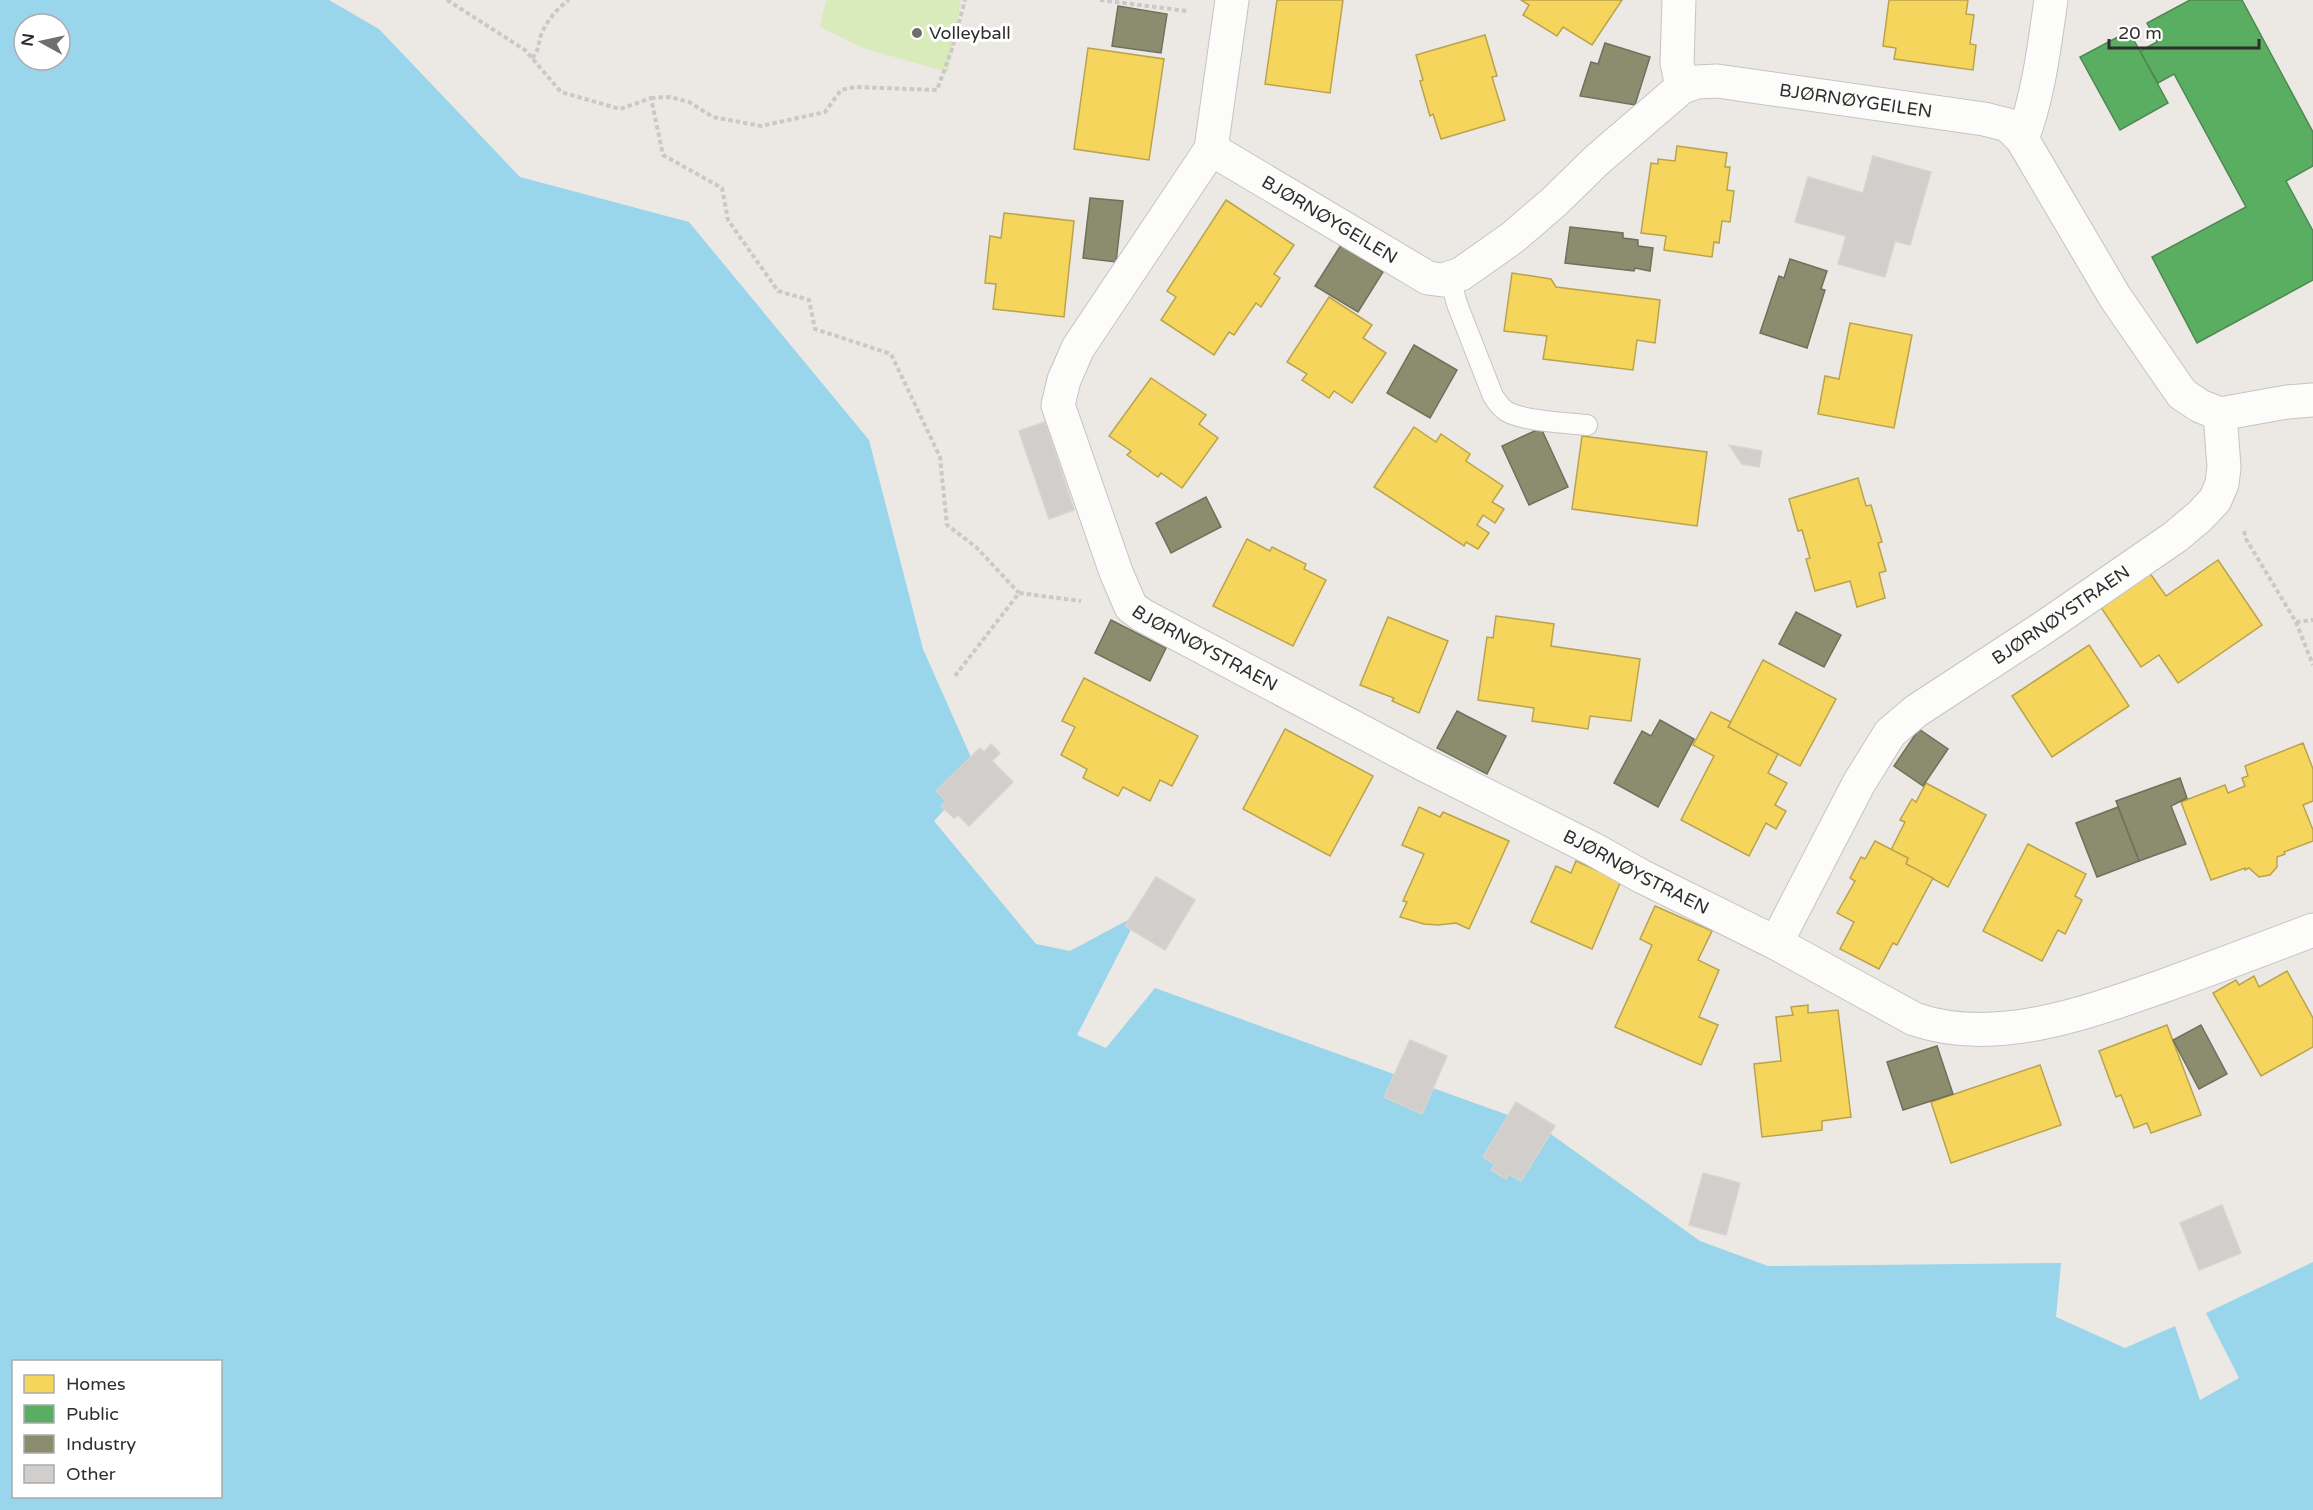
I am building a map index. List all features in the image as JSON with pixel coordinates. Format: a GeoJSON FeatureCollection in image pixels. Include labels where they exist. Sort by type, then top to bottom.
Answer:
{"type":"FeatureCollection","features":[{"type":"Feature","properties":{"kind":"street"},"geometry":{"type":"LineString","coordinates":[[1679,0],[1677,63],[1682,87]]}},
{"type":"Feature","properties":{"kind":"street"},"geometry":{"type":"LineString","coordinates":[[2022,139],[2039,82],[2051,0]]}},
{"type":"Feature","properties":{"kind":"street","name":"BJØRNØYSTRAEN"},"geometry":{"type":"LineString","coordinates":[[1231,7],[1211,149],[1078,348],[1064,380],[1059,405],[1116,572],[1131,607],[1142,615],[1421,762],[1776,944],[1914,1019],[1933,1026],[1964,1029],[2005,1027],[2075,1014],[2201,972],[2313,930]]}},
{"type":"Feature","properties":{"kind":"street","name":"BJØRNØYGEILEN"},"geometry":{"type":"LineString","coordinates":[[1211,149],[1419,273],[1428,278],[1443,280],[1461,274],[1512,238],[1554,202],[1597,160],[1682,87],[1697,82],[1717,81],[1984,118],[2008,125],[2022,139],[2115,297],[2182,394],[2200,406],[2220,414]]}},
{"type":"Feature","properties":{"kind":"street"},"geometry":{"type":"LineString","coordinates":[[2220,414],[2287,402],[2313,400]]}},
{"type":"Feature","properties":{"kind":"street","name":"BJØRNØYSTRAEN"},"geometry":{"type":"LineString","coordinates":[[1776,944],[1849,801],[1890,733],[1916,711],[2043,628],[2175,537],[2215,500],[2222,484],[2224,467],[2220,414]]}},
{"type":"Feature","properties":{"kind":"lane"},"geometry":{"type":"LineString","coordinates":[[1450,278],[1457,304],[1499,405],[1507,412],[1519,416],[1587,425]]}},
{"type":"Feature","properties":{"kind":"path"},"geometry":{"type":"LineString","coordinates":[[447,0],[525,50],[561,92],[620,109],[651,98],[670,97],[688,102],[713,117],[761,126],[825,112],[841,90],[855,87],[937,90],[952,49],[965,0]]}},
{"type":"Feature","properties":{"kind":"path"},"geometry":{"type":"LineString","coordinates":[[532,58],[537,53],[541,35],[550,20],[560,6],[568,0]]}},
{"type":"Feature","properties":{"kind":"path"},"geometry":{"type":"LineString","coordinates":[[1100,0],[1202,13],[1231,7]]}},
{"type":"Feature","properties":{"kind":"path"},"geometry":{"type":"LineString","coordinates":[[651,98],[663,155],[722,188],[728,220],[778,291],[809,300],[815,329],[891,354],[940,457],[947,525],[976,547],[1019,593],[1131,607]]}},
{"type":"Feature","properties":{"kind":"path"},"geometry":{"type":"LineString","coordinates":[[2222,484],[2242,524],[2246,538],[2296,622],[2313,665]]}},
{"type":"Feature","properties":{"kind":"path"},"geometry":{"type":"LineString","coordinates":[[955,676],[1019,593]]}},
{"type":"Feature","properties":{"kind":"path"},"geometry":{"type":"LineString","coordinates":[[2296,622],[2313,620]]}},
{"type":"Feature","properties":{"kind":"green space"},"geometry":{"type":"Polygon","coordinates":[[[826,0],[961,0],[948,72],[863,48],[820,27],[826,0]]]}},
{"type":"Feature","properties":{"kind":"water"},"geometry":{"type":"Polygon","coordinates":[[[0,0],[329,0],[379,29],[520,177],[689,222],[869,440],[923,649],[978,773],[934,821],[1036,944],[1070,951],[1139,914],[1077,1035],[1106,1048],[1155,988],[1541,1127],[1700,1241],[1768,1266],[2061,1263],[2056,1317],[2125,1348],[2175,1326],[2200,1400],[2239,1378],[2206,1313],[2313,1262],[2313,1510],[0,1510],[0,0]]]}},
{"type":"Feature","properties":{"kind":"building: Homes"},"geometry":{"type":"Polygon","coordinates":[[[1277,0],[1343,0],[1330,93],[1265,84],[1277,0]]]}},
{"type":"Feature","properties":{"kind":"building: Homes"},"geometry":{"type":"Polygon","coordinates":[[[1521,0],[1622,0],[1592,45],[1563,27],[1557,36],[1523,15],[1529,5],[1521,0]]]}},
{"type":"Feature","properties":{"kind":"building: Homes"},"geometry":{"type":"Polygon","coordinates":[[[1889,0],[1968,0],[1966,14],[1974,15],[1970,44],[1976,45],[1973,70],[1894,59],[1896,48],[1883,46],[1889,0]]]}},
{"type":"Feature","properties":{"kind":"building: Homes"},"geometry":{"type":"Polygon","coordinates":[[[1485,35],[1497,76],[1492,77],[1505,120],[1441,139],[1433,114],[1430,116],[1420,81],[1423,80],[1416,55],[1485,35]]]}},
{"type":"Feature","properties":{"kind":"building: Homes"},"geometry":{"type":"Polygon","coordinates":[[[1088,48],[1164,59],[1149,160],[1074,149],[1088,48]]]}},
{"type":"Feature","properties":{"kind":"building: Homes"},"geometry":{"type":"Polygon","coordinates":[[[1677,146],[1727,153],[1725,167],[1730,167],[1727,190],[1734,191],[1730,222],[1722,221],[1719,243],[1714,242],[1712,257],[1664,250],[1666,236],[1641,233],[1651,163],[1658,164],[1658,159],[1675,161],[1677,146]]]}},
{"type":"Feature","properties":{"kind":"building: Homes"},"geometry":{"type":"Polygon","coordinates":[[[1226,200],[1294,245],[1274,274],[1280,278],[1261,307],[1256,303],[1234,335],[1229,332],[1214,355],[1161,320],[1176,297],[1167,291],[1226,200]]]}},
{"type":"Feature","properties":{"kind":"building: Homes"},"geometry":{"type":"Polygon","coordinates":[[[1004,213],[1074,221],[1064,317],[993,309],[996,284],[985,283],[990,236],[1001,238],[1004,213]]]}},
{"type":"Feature","properties":{"kind":"building: Homes"},"geometry":{"type":"Polygon","coordinates":[[[1512,273],[1551,279],[1556,287],[1660,300],[1655,343],[1637,340],[1633,370],[1543,359],[1547,336],[1504,331],[1512,273]]]}},
{"type":"Feature","properties":{"kind":"building: Homes"},"geometry":{"type":"Polygon","coordinates":[[[1329,297],[1372,325],[1363,338],[1386,353],[1352,403],[1334,391],[1329,398],[1302,380],[1307,374],[1287,362],[1329,297]]]}},
{"type":"Feature","properties":{"kind":"building: Homes"},"geometry":{"type":"Polygon","coordinates":[[[1850,323],[1912,335],[1894,428],[1818,414],[1825,376],[1839,379],[1850,323]]]}},
{"type":"Feature","properties":{"kind":"building: Homes"},"geometry":{"type":"Polygon","coordinates":[[[1151,378],[1206,415],[1199,424],[1218,438],[1182,488],[1161,473],[1158,477],[1127,455],[1131,451],[1109,436],[1151,378]]]}},
{"type":"Feature","properties":{"kind":"building: Homes"},"geometry":{"type":"Polygon","coordinates":[[[1414,427],[1436,442],[1441,434],[1470,454],[1466,461],[1503,486],[1492,502],[1504,509],[1495,523],[1483,515],[1477,525],[1489,533],[1478,549],[1466,542],[1464,546],[1374,487],[1414,427]]]}},
{"type":"Feature","properties":{"kind":"building: Homes"},"geometry":{"type":"Polygon","coordinates":[[[1582,436],[1707,452],[1697,526],[1572,509],[1582,436]]]}},
{"type":"Feature","properties":{"kind":"building: Homes"},"geometry":{"type":"Polygon","coordinates":[[[1858,478],[1866,506],[1871,505],[1882,542],[1878,543],[1886,571],[1879,573],[1885,598],[1857,607],[1850,581],[1815,591],[1806,559],[1810,558],[1802,530],[1798,531],[1789,499],[1858,478]]]}},
{"type":"Feature","properties":{"kind":"building: Homes"},"geometry":{"type":"Polygon","coordinates":[[[1247,539],[1270,551],[1272,547],[1306,564],[1304,569],[1326,580],[1293,646],[1213,606],[1247,539]]]}},
{"type":"Feature","properties":{"kind":"building: Homes"},"geometry":{"type":"Polygon","coordinates":[[[2218,560],[2262,625],[2178,683],[2159,655],[2141,667],[2098,603],[2147,569],[2166,596],[2218,560]]]}},
{"type":"Feature","properties":{"kind":"building: Homes"},"geometry":{"type":"Polygon","coordinates":[[[1496,616],[1554,624],[1551,646],[1640,659],[1631,721],[1590,716],[1588,729],[1532,721],[1534,708],[1478,700],[1487,637],[1493,638],[1496,616]]]}},
{"type":"Feature","properties":{"kind":"building: Homes"},"geometry":{"type":"Polygon","coordinates":[[[1388,617],[1448,641],[1419,713],[1392,701],[1394,698],[1360,685],[1388,617]]]}},
{"type":"Feature","properties":{"kind":"building: Homes"},"geometry":{"type":"Polygon","coordinates":[[[2089,645],[2129,706],[2052,757],[2012,696],[2089,645]]]}},
{"type":"Feature","properties":{"kind":"building: Homes"},"geometry":{"type":"Polygon","coordinates":[[[1763,660],[1836,699],[1800,766],[1728,727],[1763,660]]]}},
{"type":"Feature","properties":{"kind":"building: Homes"},"geometry":{"type":"Polygon","coordinates":[[[1084,678],[1198,736],[1172,786],[1160,780],[1150,801],[1123,787],[1118,796],[1083,778],[1087,769],[1061,755],[1075,727],[1062,721],[1084,678]]]}},
{"type":"Feature","properties":{"kind":"building: Homes"},"geometry":{"type":"Polygon","coordinates":[[[1711,712],[1731,722],[1728,727],[1778,754],[1768,773],[1787,783],[1775,805],[1786,811],[1776,829],[1766,823],[1749,856],[1681,820],[1714,756],[1693,745],[1711,712]]]}},
{"type":"Feature","properties":{"kind":"building: Homes"},"geometry":{"type":"Polygon","coordinates":[[[1285,729],[1373,776],[1330,856],[1243,809],[1285,729]]]}},
{"type":"Feature","properties":{"kind":"building: Homes"},"geometry":{"type":"Polygon","coordinates":[[[2303,743],[2313,769],[2313,801],[2303,805],[2313,830],[2313,841],[2277,857],[2277,867],[2270,875],[2259,877],[2249,868],[2245,870],[2245,868],[2211,880],[2181,802],[2225,785],[2228,793],[2245,786],[2242,778],[2248,776],[2245,766],[2303,743]]]}},
{"type":"Feature","properties":{"kind":"building: Homes"},"geometry":{"type":"Polygon","coordinates":[[[1926,783],[1986,815],[1948,887],[1906,864],[1908,858],[1891,850],[1905,822],[1900,820],[1912,799],[1916,802],[1926,783]]]}},
{"type":"Feature","properties":{"kind":"building: Homes"},"geometry":{"type":"Polygon","coordinates":[[[1419,807],[1440,817],[1443,812],[1509,841],[1469,929],[1456,923],[1424,924],[1400,917],[1407,902],[1403,901],[1424,854],[1402,845],[1419,807]]]}},
{"type":"Feature","properties":{"kind":"building: Homes"},"geometry":{"type":"Polygon","coordinates":[[[1875,841],[1908,858],[1906,864],[1933,878],[1897,945],[1893,943],[1879,969],[1840,949],[1854,922],[1837,913],[1855,881],[1850,878],[1861,857],[1865,859],[1875,841]]]}},
{"type":"Feature","properties":{"kind":"building: Homes"},"geometry":{"type":"Polygon","coordinates":[[[2028,844],[2086,874],[2075,896],[2082,900],[2065,934],[2058,930],[2042,961],[1983,931],[2028,844]]]}},
{"type":"Feature","properties":{"kind":"building: Homes"},"geometry":{"type":"Polygon","coordinates":[[[1576,861],[1621,881],[1592,949],[1531,922],[1556,866],[1571,873],[1576,861]]]}},
{"type":"Feature","properties":{"kind":"building: Homes"},"geometry":{"type":"Polygon","coordinates":[[[1655,906],[1712,931],[1698,960],[1719,970],[1699,1017],[1718,1025],[1701,1065],[1615,1027],[1652,945],[1640,939],[1655,906]]]}},
{"type":"Feature","properties":{"kind":"building: Homes"},"geometry":{"type":"Polygon","coordinates":[[[2287,971],[2313,1018],[2313,1047],[2261,1076],[2213,993],[2236,980],[2239,985],[2254,976],[2259,987],[2287,971]]]}},
{"type":"Feature","properties":{"kind":"building: Homes"},"geometry":{"type":"Polygon","coordinates":[[[1808,1005],[1808,1013],[1838,1010],[1851,1117],[1822,1121],[1822,1130],[1762,1137],[1754,1064],[1781,1061],[1776,1017],[1793,1015],[1791,1007],[1808,1005]]]}},
{"type":"Feature","properties":{"kind":"building: Homes"},"geometry":{"type":"Polygon","coordinates":[[[2167,1025],[2201,1115],[2151,1133],[2147,1123],[2134,1128],[2121,1095],[2116,1097],[2099,1051],[2167,1025]]]}},
{"type":"Feature","properties":{"kind":"building: Homes"},"geometry":{"type":"Polygon","coordinates":[[[2040,1065],[2061,1125],[1951,1163],[1931,1102],[2040,1065]]]}},
{"type":"Feature","properties":{"kind":"building: Public"},"geometry":{"type":"Polygon","coordinates":[[[2190,0],[2242,0],[2313,132],[2313,166],[2286,181],[2313,231],[2313,280],[2197,343],[2152,257],[2246,207],[2174,74],[2158,83],[2140,51],[2157,42],[2147,23],[2190,0]]]}},
{"type":"Feature","properties":{"kind":"building: Public"},"geometry":{"type":"Polygon","coordinates":[[[2129,31],[2168,103],[2120,130],[2080,57],[2129,31]]]}},
{"type":"Feature","properties":{"kind":"building: Industry"},"geometry":{"type":"Polygon","coordinates":[[[1118,6],[1167,14],[1161,53],[1112,46],[1118,6]]]}},
{"type":"Feature","properties":{"kind":"building: Industry"},"geometry":{"type":"Polygon","coordinates":[[[1605,43],[1650,57],[1635,105],[1580,96],[1591,62],[1598,64],[1605,43]]]}},
{"type":"Feature","properties":{"kind":"building: Industry"},"geometry":{"type":"Polygon","coordinates":[[[1090,198],[1123,201],[1116,262],[1083,258],[1090,198]]]}},
{"type":"Feature","properties":{"kind":"building: Industry"},"geometry":{"type":"Polygon","coordinates":[[[1570,227],[1623,233],[1623,238],[1638,240],[1638,246],[1653,248],[1650,271],[1565,263],[1570,227]]]}},
{"type":"Feature","properties":{"kind":"building: Industry"},"geometry":{"type":"Polygon","coordinates":[[[1341,245],[1383,272],[1358,312],[1315,286],[1341,245]]]}},
{"type":"Feature","properties":{"kind":"building: Industry"},"geometry":{"type":"Polygon","coordinates":[[[1790,259],[1827,271],[1821,289],[1825,290],[1807,348],[1760,333],[1779,276],[1784,278],[1790,259]]]}},
{"type":"Feature","properties":{"kind":"building: Industry"},"geometry":{"type":"Polygon","coordinates":[[[1414,345],[1457,370],[1430,418],[1387,393],[1414,345]]]}},
{"type":"Feature","properties":{"kind":"building: Industry"},"geometry":{"type":"Polygon","coordinates":[[[1541,428],[1568,487],[1529,505],[1502,446],[1541,428]]]}},
{"type":"Feature","properties":{"kind":"building: Industry"},"geometry":{"type":"Polygon","coordinates":[[[1206,497],[1221,527],[1171,553],[1156,523],[1206,497]]]}},
{"type":"Feature","properties":{"kind":"building: Industry"},"geometry":{"type":"Polygon","coordinates":[[[1796,612],[1841,635],[1824,667],[1779,644],[1796,612]]]}},
{"type":"Feature","properties":{"kind":"building: Industry"},"geometry":{"type":"Polygon","coordinates":[[[1111,620],[1166,648],[1150,681],[1095,653],[1111,620]]]}},
{"type":"Feature","properties":{"kind":"building: Industry"},"geometry":{"type":"Polygon","coordinates":[[[1457,711],[1506,736],[1487,774],[1437,748],[1457,711]]]}},
{"type":"Feature","properties":{"kind":"building: Industry"},"geometry":{"type":"Polygon","coordinates":[[[1660,720],[1694,739],[1658,807],[1614,783],[1642,731],[1651,736],[1660,720]]]}},
{"type":"Feature","properties":{"kind":"building: Industry"},"geometry":{"type":"Polygon","coordinates":[[[1919,729],[1948,749],[1923,786],[1894,766],[1919,729]]]}},
{"type":"Feature","properties":{"kind":"building: Industry"},"geometry":{"type":"Polygon","coordinates":[[[2180,778],[2187,798],[2171,806],[2186,844],[2139,861],[2116,801],[2180,778]]]}},
{"type":"Feature","properties":{"kind":"building: Industry"},"geometry":{"type":"Polygon","coordinates":[[[2118,807],[2139,861],[2097,877],[2076,823],[2118,807]]]}},
{"type":"Feature","properties":{"kind":"building: Industry"},"geometry":{"type":"Polygon","coordinates":[[[2201,1025],[2227,1074],[2199,1089],[2173,1040],[2201,1025]]]}},
{"type":"Feature","properties":{"kind":"building: Industry"},"geometry":{"type":"Polygon","coordinates":[[[1937,1046],[1953,1094],[1903,1110],[1887,1062],[1937,1046]]]}},
{"type":"Feature","properties":{"kind":"building: Other"},"geometry":{"type":"Polygon","coordinates":[[[1873,156],[1931,172],[1910,245],[1895,241],[1885,277],[1838,264],[1846,236],[1795,222],[1808,177],[1863,193],[1873,156]]]}},
{"type":"Feature","properties":{"kind":"building: Other"},"geometry":{"type":"Polygon","coordinates":[[[1045,422],[1074,510],[1049,519],[1019,431],[1045,422]]]}},
{"type":"Feature","properties":{"kind":"building: Other"},"geometry":{"type":"Polygon","coordinates":[[[1729,445],[1762,451],[1759,467],[1742,464],[1729,445]]]}},
{"type":"Feature","properties":{"kind":"building: Other"},"geometry":{"type":"Polygon","coordinates":[[[991,744],[1000,753],[992,761],[1013,782],[969,826],[958,815],[954,818],[941,806],[946,801],[936,791],[980,748],[984,752],[991,744]]]}},
{"type":"Feature","properties":{"kind":"building: Other"},"geometry":{"type":"Polygon","coordinates":[[[1156,877],[1195,900],[1165,950],[1125,926],[1156,877]]]}},
{"type":"Feature","properties":{"kind":"building: Other"},"geometry":{"type":"Polygon","coordinates":[[[1410,1040],[1447,1056],[1422,1114],[1384,1097],[1410,1040]]]}},
{"type":"Feature","properties":{"kind":"building: Other"},"geometry":{"type":"Polygon","coordinates":[[[1516,1102],[1555,1126],[1521,1181],[1509,1174],[1506,1179],[1491,1170],[1495,1165],[1483,1157],[1516,1102]]]}},
{"type":"Feature","properties":{"kind":"building: Other"},"geometry":{"type":"Polygon","coordinates":[[[1703,1173],[1740,1183],[1726,1235],[1689,1225],[1703,1173]]]}},
{"type":"Feature","properties":{"kind":"building: Other"},"geometry":{"type":"Polygon","coordinates":[[[2222,1205],[2241,1253],[2199,1270],[2180,1223],[2222,1205]]]}},
{"type":"Feature","properties":{"kind":"place","name":"Volleyball"},"geometry":{"type":"Point","coordinates":[917,33]}}]}
